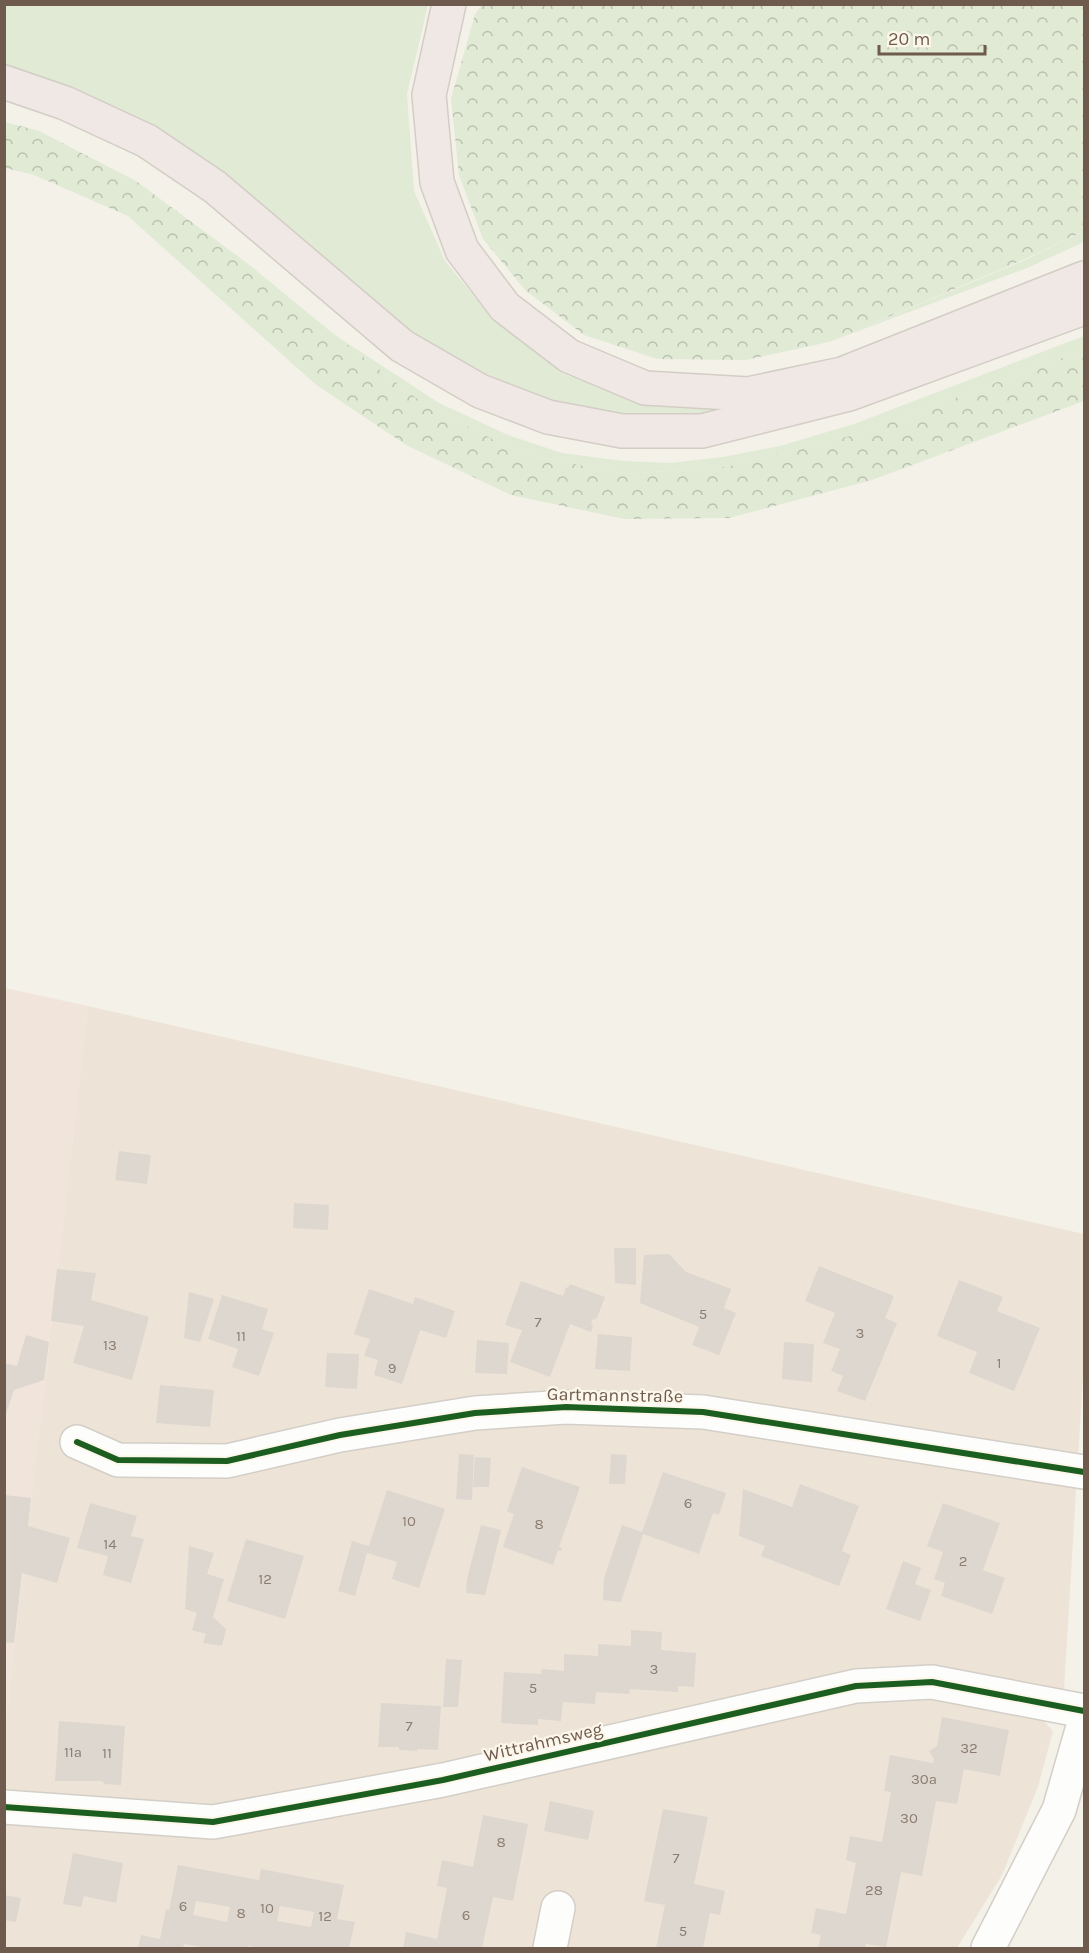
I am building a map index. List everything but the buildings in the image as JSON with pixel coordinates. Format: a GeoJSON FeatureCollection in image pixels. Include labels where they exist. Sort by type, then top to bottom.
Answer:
{"type":"FeatureCollection","features":[{"type":"Feature","properties":{"kind":"highway"},"geometry":{"type":"LineString","coordinates":[[449,4],[429,95],[437,182],[462,250],[505,307],[569,356],[645,388],[748,394],[842,374],[1084,278]]}},
{"type":"Feature","properties":{"kind":"highway"},"geometry":{"type":"LineString","coordinates":[[4,81],[65,103],[147,141],[215,187],[402,346],[480,392],[548,417],[622,431],[702,431],[849,394],[1084,308]]}},
{"type":"Feature","properties":{"kind":"street","name":"Gartmannstraße"},"geometry":{"type":"LineString","coordinates":[[77,1442],[118,1460],[226,1461],[340,1435],[464,1415],[566,1407],[703,1412],[1084,1472]]}},
{"type":"Feature","properties":{"kind":"street","name":"Wittrahmsweg"},"geometry":{"type":"LineString","coordinates":[[4,1807],[213,1822],[443,1780],[856,1686],[932,1682],[1084,1711]]}},
{"type":"Feature","properties":{"kind":"street"},"geometry":{"type":"LineString","coordinates":[[988,1948],[1059,1810],[1084,1723]]}},
{"type":"Feature","properties":{"kind":"street"},"geometry":{"type":"LineString","coordinates":[[550,1948],[558,1908]]}},
{"type":"Feature","properties":{"kind":"shaded area"},"geometry":{"type":"Polygon","coordinates":[[[5,988],[88,1006],[5,1727],[5,988]]]}},
{"type":"Feature","properties":{"kind":"shaded area"},"geometry":{"type":"Polygon","coordinates":[[[88,1006],[1084,1234],[1084,1359],[1064,1690],[934,1668],[450,1764],[211,1807],[5,1793],[5,1727],[88,1006]]]}},
{"type":"Feature","properties":{"kind":"shaded area"},"geometry":{"type":"Polygon","coordinates":[[[932,1696],[1042,1719],[1053,1731],[1038,1787],[1002,1875],[957,1948],[5,1948],[4,1821],[216,1835],[856,1700],[932,1696]]]}},
{"type":"Feature","properties":{"kind":"green space"},"geometry":{"type":"Polygon","coordinates":[[[4,5],[428,5],[407,94],[414,191],[445,261],[493,319],[562,373],[642,404],[747,410],[695,421],[620,420],[551,405],[487,381],[409,338],[71,89],[5,65],[4,5]]]}},
{"type":"Feature","properties":{"kind":"green space"},"geometry":{"type":"Polygon","coordinates":[[[482,5],[1084,5],[1084,231],[1023,260],[829,342],[746,360],[657,359],[584,335],[525,290],[483,239],[459,175],[451,99],[475,14],[482,5]]]}},
{"type":"Feature","properties":{"kind":"green space"},"geometry":{"type":"Polygon","coordinates":[[[5,122],[39,131],[136,181],[247,263],[425,405],[520,453],[624,474],[726,467],[858,434],[1084,350],[1084,401],[872,480],[729,518],[624,519],[511,495],[406,445],[315,384],[128,216],[34,175],[5,168],[5,122]]]}},
{"type":"Feature","properties":{"kind":"green space"},"geometry":{"type":"Polygon","coordinates":[[[1084,231],[1084,242],[1027,268],[829,342],[1023,261],[1084,231]]]}},
{"type":"Feature","properties":{"kind":"green space"},"geometry":{"type":"Polygon","coordinates":[[[335,335],[439,403],[508,435],[562,453],[623,461],[671,463],[723,457],[780,446],[854,424],[1084,336],[1084,350],[858,434],[726,467],[624,474],[520,453],[425,405],[335,335]]]}},
{"type":"Feature","properties":{"kind":"cycle path"},"geometry":{"type":"LineString","coordinates":[[77,1442],[118,1460],[227,1461],[340,1435],[475,1413],[566,1407],[703,1412],[1084,1472]]}},
{"type":"Feature","properties":{"kind":"cycle path"},"geometry":{"type":"LineString","coordinates":[[4,1807],[213,1822],[443,1780],[856,1686],[932,1682],[1084,1711]]}}]}
